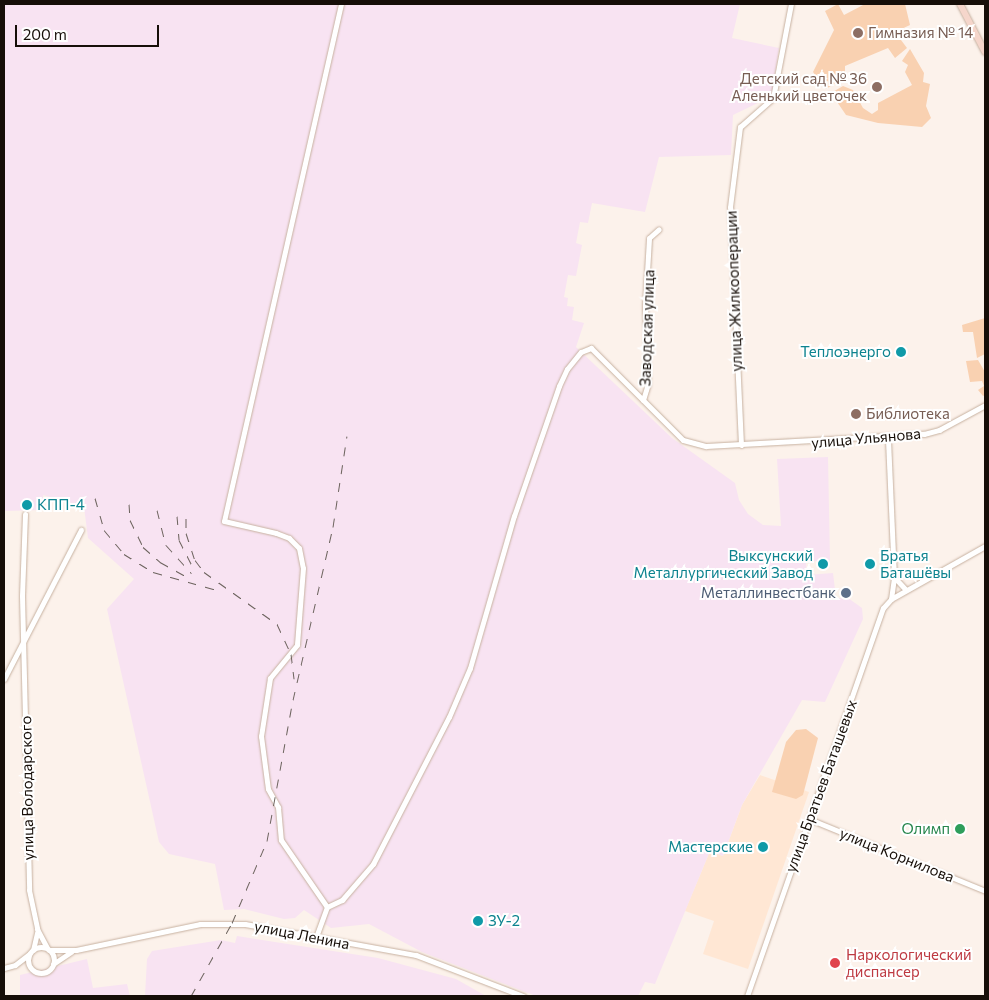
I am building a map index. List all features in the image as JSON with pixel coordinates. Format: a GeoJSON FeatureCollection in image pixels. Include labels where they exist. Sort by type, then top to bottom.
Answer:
{"type":"FeatureCollection","features":[{"type":"Feature","properties":{"kind":"main road"},"geometry":{"type":"LineString","coordinates":[[960,4],[985,52]]}},
{"type":"Feature","properties":{"kind":"street"},"geometry":{"type":"LineString","coordinates":[[316,938],[327,907],[281,840],[278,807],[268,788],[261,736],[270,678],[297,645],[304,568],[299,548],[289,538],[276,533],[224,521],[341,4]]}},
{"type":"Feature","properties":{"kind":"street","name":"улица Жилкооперации"},"geometry":{"type":"LineString","coordinates":[[741,446],[730,207],[740,128],[773,98],[791,4]]}},
{"type":"Feature","properties":{"kind":"street","name":"Заводская улица"},"geometry":{"type":"LineString","coordinates":[[643,400],[648,384],[645,314],[650,238],[659,229]]}},
{"type":"Feature","properties":{"kind":"street","name":"улица Ульянова"},"geometry":{"type":"LineString","coordinates":[[327,907],[342,900],[373,864],[449,717],[470,668],[514,516],[567,369],[581,352],[591,348],[683,440],[706,446],[741,446],[888,438],[931,432],[985,406]]}},
{"type":"Feature","properties":{"kind":"street","name":"улица Братьев Баташевых"},"geometry":{"type":"LineString","coordinates":[[747,996],[883,608],[891,599],[894,577],[888,438]]}},
{"type":"Feature","properties":{"kind":"street","name":"улица Володарского"},"geometry":{"type":"LineString","coordinates":[[25,514],[22,544],[29,890],[37,929]]}},
{"type":"Feature","properties":{"kind":"street"},"geometry":{"type":"LineString","coordinates":[[4,679],[24,645],[37,610],[81,530]]}},
{"type":"Feature","properties":{"kind":"street"},"geometry":{"type":"LineString","coordinates":[[891,599],[905,589],[985,546]]}},
{"type":"Feature","properties":{"kind":"street"},"geometry":{"type":"LineString","coordinates":[[894,577],[905,589]]}},
{"type":"Feature","properties":{"kind":"street","name":"улица Корнилова"},"geometry":{"type":"LineString","coordinates":[[809,819],[985,891]]}},
{"type":"Feature","properties":{"kind":"street","name":"улица Ленина"},"geometry":{"type":"LineString","coordinates":[[76,950],[215,923],[272,927],[316,938],[416,955],[523,996]]}},
{"type":"Feature","properties":{"kind":"street"},"geometry":{"type":"LineString","coordinates":[[37,929],[48,949],[53,964]]}},
{"type":"Feature","properties":{"kind":"street"},"geometry":{"type":"LineString","coordinates":[[32,969],[28,962],[37,929]]}},
{"type":"Feature","properties":{"kind":"street"},"geometry":{"type":"LineString","coordinates":[[4,968],[15,965],[31,952],[48,949],[76,950]]}},
{"type":"Feature","properties":{"kind":"street"},"geometry":{"type":"LineString","coordinates":[[15,965],[44,972],[76,950]]}},
{"type":"Feature","properties":{"kind":"shaded area"},"geometry":{"type":"Polygon","coordinates":[[[4,4],[740,4],[732,38],[779,48],[772,96],[733,115],[731,155],[659,157],[645,212],[592,203],[588,223],[580,222],[576,243],[582,245],[576,276],[568,275],[564,297],[568,298],[567,306],[574,307],[572,320],[584,323],[576,347],[672,438],[735,483],[739,500],[748,514],[763,525],[781,526],[777,459],[828,457],[830,560],[806,562],[807,575],[833,573],[836,598],[848,598],[862,608],[863,619],[825,702],[802,700],[742,805],[723,856],[710,851],[655,984],[645,982],[638,996],[536,996],[422,952],[369,924],[331,928],[304,910],[295,918],[284,919],[244,909],[224,910],[215,864],[169,854],[159,842],[107,609],[134,579],[88,538],[84,507],[43,495],[43,510],[4,511],[4,4]]]}},
{"type":"Feature","properties":{"kind":"shaded area"},"geometry":{"type":"Polygon","coordinates":[[[838,4],[844,15],[865,4],[905,4],[910,25],[895,32],[907,48],[895,58],[888,48],[845,66],[845,77],[826,89],[813,72],[834,30],[825,11],[838,4]]]}},
{"type":"Feature","properties":{"kind":"shaded area"},"geometry":{"type":"Polygon","coordinates":[[[910,49],[924,73],[923,82],[930,84],[926,106],[931,118],[922,127],[878,123],[846,115],[831,93],[843,86],[853,90],[863,108],[872,114],[878,110],[878,103],[912,85],[905,72],[908,65],[902,61],[910,49]]]}},
{"type":"Feature","properties":{"kind":"shaded area"},"geometry":{"type":"Polygon","coordinates":[[[985,318],[985,354],[977,358],[973,332],[963,332],[962,325],[985,318]]]}},
{"type":"Feature","properties":{"kind":"shaded area"},"geometry":{"type":"Polygon","coordinates":[[[978,360],[985,372],[985,395],[983,396],[978,390],[984,386],[982,381],[970,382],[966,361],[978,360]]]}},
{"type":"Feature","properties":{"kind":"shaded area"},"geometry":{"type":"Polygon","coordinates":[[[806,729],[818,738],[803,795],[796,799],[772,792],[786,742],[796,730],[806,729]]]}},
{"type":"Feature","properties":{"kind":"shaded area"},"geometry":{"type":"Polygon","coordinates":[[[760,775],[809,792],[748,969],[703,954],[714,921],[685,911],[710,851],[723,856],[742,805],[760,775]]]}},
{"type":"Feature","properties":{"kind":"shaded area"},"geometry":{"type":"Polygon","coordinates":[[[237,936],[378,958],[456,979],[486,996],[145,996],[147,959],[152,951],[221,940],[235,943],[237,936]]]}},
{"type":"Feature","properties":{"kind":"shaded area"},"geometry":{"type":"Polygon","coordinates":[[[87,959],[93,988],[127,984],[130,996],[20,996],[20,975],[87,959]]]}},
{"type":"Feature","properties":{"kind":"railway"},"geometry":{"type":"LineString","coordinates":[[191,996],[232,923],[267,841],[293,700],[333,527],[347,436]]}},
{"type":"Feature","properties":{"kind":"railway"},"geometry":{"type":"LineString","coordinates":[[95,498],[104,530],[124,554],[153,572],[220,591]]}},
{"type":"Feature","properties":{"kind":"railway"},"geometry":{"type":"LineString","coordinates":[[129,504],[130,520],[143,547],[160,562],[185,576]]}},
{"type":"Feature","properties":{"kind":"railway"},"geometry":{"type":"LineString","coordinates":[[157,510],[166,545],[191,573]]}},
{"type":"Feature","properties":{"kind":"railway"},"geometry":{"type":"LineString","coordinates":[[177,516],[179,540],[194,570]]}},
{"type":"Feature","properties":{"kind":"railway"},"geometry":{"type":"LineString","coordinates":[[186,518],[186,533],[195,560],[204,572],[277,624],[291,654],[294,679]]}},
{"type":"Feature","properties":{"kind":"place","name":"Гимназия № 14"},"geometry":{"type":"Point","coordinates":[858,33]}},
{"type":"Feature","properties":{"kind":"place","name":"Детский сад № 36 Аленький цветочек"},"geometry":{"type":"Point","coordinates":[877,87]}},
{"type":"Feature","properties":{"kind":"place","name":"Теплоэнерго"},"geometry":{"type":"Point","coordinates":[901,352]}},
{"type":"Feature","properties":{"kind":"place","name":"Библиотека"},"geometry":{"type":"Point","coordinates":[856,414]}},
{"type":"Feature","properties":{"kind":"place","name":"КПП-4"},"geometry":{"type":"Point","coordinates":[27,505]}},
{"type":"Feature","properties":{"kind":"place","name":"Выксунский Металлургический Завод"},"geometry":{"type":"Point","coordinates":[823,564]}},
{"type":"Feature","properties":{"kind":"place","name":"Братья Баташёвы"},"geometry":{"type":"Point","coordinates":[870,564]}},
{"type":"Feature","properties":{"kind":"place","name":"Металлинвестбанк"},"geometry":{"type":"Point","coordinates":[846,593]}},
{"type":"Feature","properties":{"kind":"place","name":"Олимп"},"geometry":{"type":"Point","coordinates":[960,829]}},
{"type":"Feature","properties":{"kind":"place","name":"Мастерские"},"geometry":{"type":"Point","coordinates":[763,847]}},
{"type":"Feature","properties":{"kind":"place","name":"ЗУ-2"},"geometry":{"type":"Point","coordinates":[478,921]}},
{"type":"Feature","properties":{"kind":"place","name":"Наркологический диспансер"},"geometry":{"type":"Point","coordinates":[835,963]}}]}
